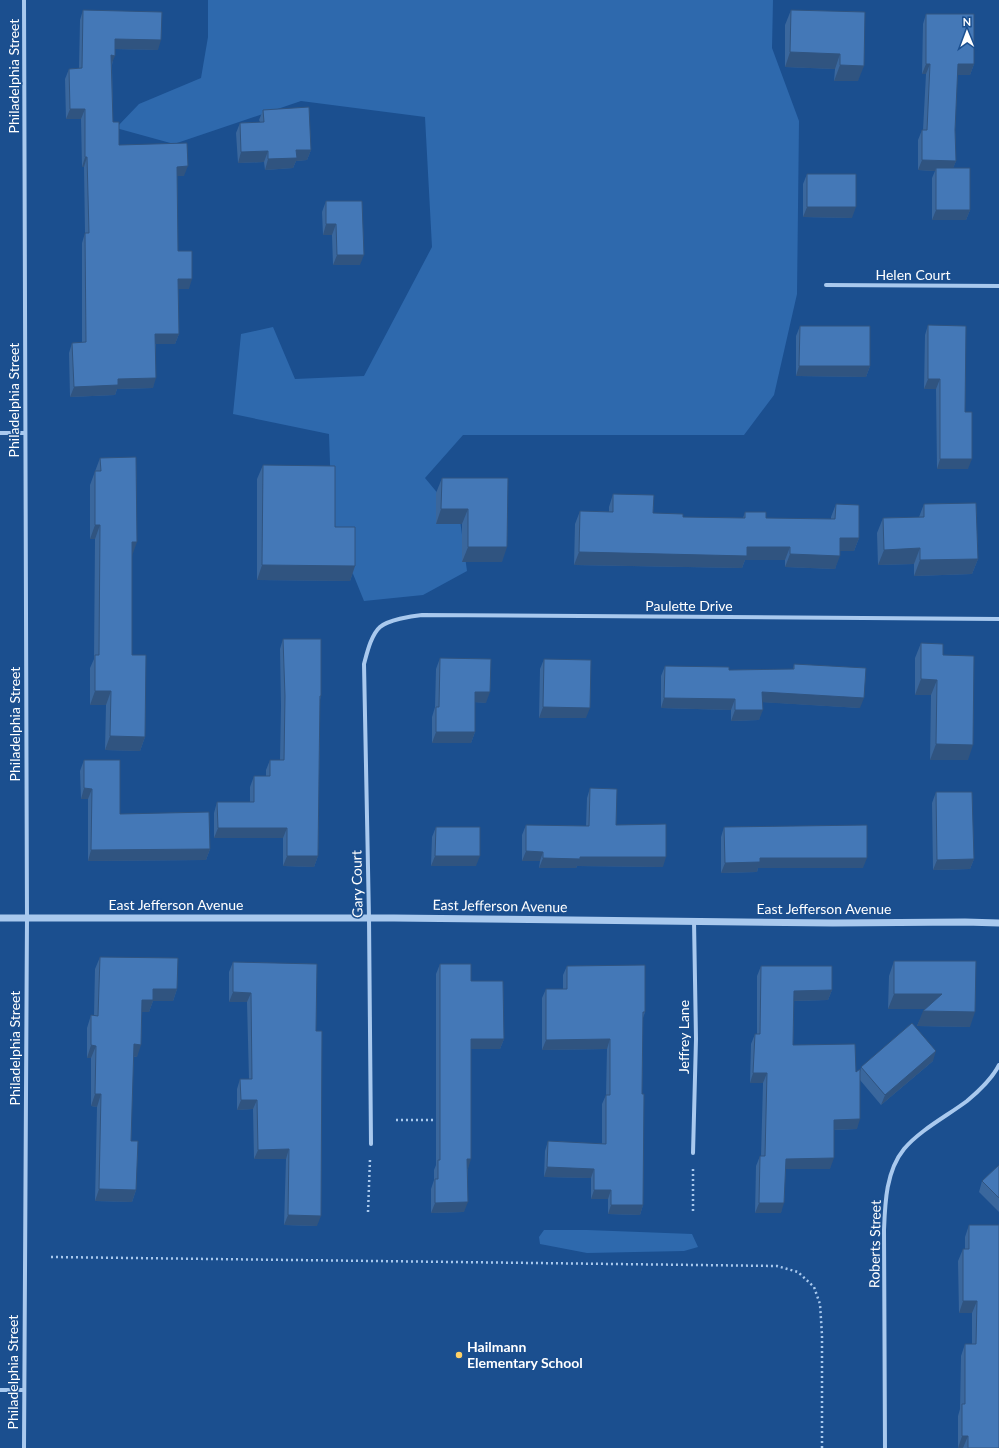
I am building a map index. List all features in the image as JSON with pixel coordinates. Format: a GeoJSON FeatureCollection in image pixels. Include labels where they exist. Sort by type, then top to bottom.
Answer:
{"type":"FeatureCollection","features":[{"type":"Feature","properties":{"kind":"street","name":"Philadelphia Street"},"geometry":{"type":"LineString","coordinates":[[24,0],[27,918],[24,1448]]}},
{"type":"Feature","properties":{"kind":"street","name":"Helen Court"},"geometry":{"type":"LineString","coordinates":[[826,285],[999,286]]}},
{"type":"Feature","properties":{"kind":"street"},"geometry":{"type":"LineString","coordinates":[[0,433],[25,433]]}},
{"type":"Feature","properties":{"kind":"street","name":"Paulette Drive"},"geometry":{"type":"LineString","coordinates":[[380,627],[402,618],[422,615],[999,619]]}},
{"type":"Feature","properties":{"kind":"street","name":"Gary Court"},"geometry":{"type":"LineString","coordinates":[[371,1144],[369,918],[364,664],[370,644],[380,627]]}},
{"type":"Feature","properties":{"kind":"street","name":"East Jefferson Avenue"},"geometry":{"type":"LineString","coordinates":[[0,918],[369,918],[999,923]]}},
{"type":"Feature","properties":{"kind":"street","name":"Jeffrey Lane"},"geometry":{"type":"LineString","coordinates":[[693,1153],[696,1039],[694,921]]}},
{"type":"Feature","properties":{"kind":"street","name":"Roberts Street"},"geometry":{"type":"LineString","coordinates":[[885,1448],[884,1205],[895,1163],[904,1149],[918,1136],[980,1090],[999,1065]]}},
{"type":"Feature","properties":{"kind":"street"},"geometry":{"type":"LineString","coordinates":[[0,1390],[24,1390]]}},
{"type":"Feature","properties":{"kind":"path"},"geometry":{"type":"LineString","coordinates":[[396,1120],[436,1120]]}},
{"type":"Feature","properties":{"kind":"path"},"geometry":{"type":"LineString","coordinates":[[368,1212],[371,1144]]}},
{"type":"Feature","properties":{"kind":"path"},"geometry":{"type":"LineString","coordinates":[[693,1183],[693,1214]]}},
{"type":"Feature","properties":{"kind":"path"},"geometry":{"type":"LineString","coordinates":[[51,1257],[777,1266],[798,1272],[814,1287],[820,1304],[822,1336],[822,1448]]}},
{"type":"Feature","properties":{"kind":"shaded area"},"geometry":{"type":"Polygon","coordinates":[[[208,0],[773,0],[772,48],[799,121],[797,294],[774,395],[744,435],[463,435],[425,478],[460,520],[467,571],[423,595],[364,601],[332,522],[329,434],[233,414],[241,334],[273,327],[295,379],[364,376],[432,247],[425,117],[301,101],[174,144],[116,128],[139,104],[201,78],[208,37],[208,0]]]}},
{"type":"Feature","properties":{"kind":"shaded area"},"geometry":{"type":"Polygon","coordinates":[[[544,1230],[692,1234],[698,1247],[684,1251],[587,1253],[540,1244],[539,1237],[544,1230]]]}},
{"type":"Feature","properties":{"kind":"building"},"geometry":{"type":"Polygon","coordinates":[[[83,10],[162,12],[161,40],[115,39],[115,56],[111,55],[113,122],[119,122],[119,145],[187,143],[188,166],[177,167],[178,251],[192,251],[192,279],[178,279],[179,334],[155,334],[156,378],[118,379],[118,385],[74,387],[72,343],[86,342],[85,233],[89,233],[87,157],[85,157],[85,109],[70,109],[69,69],[82,68],[83,10]]]}},
{"type":"Feature","properties":{"kind":"building"},"geometry":{"type":"Polygon","coordinates":[[[791,10],[865,12],[864,66],[840,65],[840,54],[790,52],[791,10]]]}},
{"type":"Feature","properties":{"kind":"building"},"geometry":{"type":"Polygon","coordinates":[[[926,14],[974,14],[974,64],[958,64],[955,130],[956,161],[922,160],[922,130],[927,130],[930,64],[926,64],[926,14]]]}},
{"type":"Feature","properties":{"kind":"building"},"geometry":{"type":"Polygon","coordinates":[[[309,107],[311,150],[296,150],[297,158],[268,159],[268,151],[241,152],[240,123],[264,122],[263,110],[309,107]]]}},
{"type":"Feature","properties":{"kind":"building"},"geometry":{"type":"Polygon","coordinates":[[[936,168],[970,168],[970,210],[936,210],[936,168]]]}},
{"type":"Feature","properties":{"kind":"building"},"geometry":{"type":"Polygon","coordinates":[[[807,174],[856,174],[856,207],[807,207],[807,174]]]}},
{"type":"Feature","properties":{"kind":"building"},"geometry":{"type":"Polygon","coordinates":[[[326,201],[362,201],[364,255],[337,255],[336,224],[326,224],[326,201]]]}},
{"type":"Feature","properties":{"kind":"building"},"geometry":{"type":"Polygon","coordinates":[[[928,325],[966,326],[965,412],[972,412],[972,459],[940,459],[940,379],[928,379],[928,325]]]}},
{"type":"Feature","properties":{"kind":"building"},"geometry":{"type":"Polygon","coordinates":[[[800,326],[870,326],[870,366],[799,366],[800,326]]]}},
{"type":"Feature","properties":{"kind":"building"},"geometry":{"type":"Polygon","coordinates":[[[136,457],[137,542],[132,542],[132,655],[146,655],[145,737],[110,736],[111,691],[95,691],[95,655],[99,655],[100,525],[95,525],[95,471],[101,471],[100,458],[136,457]]]}},
{"type":"Feature","properties":{"kind":"building"},"geometry":{"type":"Polygon","coordinates":[[[263,465],[335,466],[335,527],[355,527],[355,566],[262,565],[263,465]]]}},
{"type":"Feature","properties":{"kind":"building"},"geometry":{"type":"Polygon","coordinates":[[[442,478],[508,478],[507,547],[468,547],[468,509],[441,509],[442,478]]]}},
{"type":"Feature","properties":{"kind":"building"},"geometry":{"type":"Polygon","coordinates":[[[613,494],[654,495],[653,513],[683,514],[683,517],[745,518],[745,512],[766,512],[766,518],[835,519],[836,504],[859,505],[859,538],[840,538],[840,556],[790,554],[790,547],[747,547],[747,556],[579,552],[580,511],[613,512],[613,494]]]}},
{"type":"Feature","properties":{"kind":"building"},"geometry":{"type":"Polygon","coordinates":[[[976,503],[978,559],[920,560],[920,548],[884,550],[883,518],[924,517],[924,504],[976,503]]]}},
{"type":"Feature","properties":{"kind":"building"},"geometry":{"type":"Polygon","coordinates":[[[283,639],[321,639],[318,856],[287,856],[287,828],[218,828],[217,802],[254,802],[254,776],[270,776],[270,760],[284,760],[285,696],[283,639]]]}},
{"type":"Feature","properties":{"kind":"building"},"geometry":{"type":"Polygon","coordinates":[[[921,643],[943,644],[943,655],[974,656],[973,745],[936,744],[937,680],[921,679],[921,643]]]}},
{"type":"Feature","properties":{"kind":"building"},"geometry":{"type":"Polygon","coordinates":[[[440,658],[491,659],[490,692],[475,692],[475,732],[436,732],[436,707],[439,707],[440,658]]]}},
{"type":"Feature","properties":{"kind":"building"},"geometry":{"type":"Polygon","coordinates":[[[544,659],[591,660],[590,708],[543,707],[544,659]]]}},
{"type":"Feature","properties":{"kind":"building"},"geometry":{"type":"Polygon","coordinates":[[[794,664],[866,668],[864,698],[762,692],[763,710],[735,710],[735,699],[664,698],[665,666],[729,667],[729,670],[794,669],[794,664]]]}},
{"type":"Feature","properties":{"kind":"building"},"geometry":{"type":"Polygon","coordinates":[[[84,760],[120,760],[120,814],[209,812],[210,849],[91,850],[92,789],[84,788],[84,760]]]}},
{"type":"Feature","properties":{"kind":"building"},"geometry":{"type":"Polygon","coordinates":[[[590,788],[617,789],[616,825],[666,824],[666,857],[580,857],[580,859],[543,858],[543,852],[526,851],[526,825],[589,826],[590,788]]]}},
{"type":"Feature","properties":{"kind":"building"},"geometry":{"type":"Polygon","coordinates":[[[936,792],[972,792],[974,859],[937,860],[936,792]]]}},
{"type":"Feature","properties":{"kind":"building"},"geometry":{"type":"Polygon","coordinates":[[[867,825],[867,858],[760,858],[760,862],[725,863],[724,827],[867,825]]]}},
{"type":"Feature","properties":{"kind":"building"},"geometry":{"type":"Polygon","coordinates":[[[436,827],[480,827],[480,856],[435,856],[436,827]]]}},
{"type":"Feature","properties":{"kind":"building"},"geometry":{"type":"Polygon","coordinates":[[[100,957],[178,958],[177,989],[153,989],[153,1000],[142,1000],[141,1045],[134,1044],[131,1141],[138,1141],[136,1190],[99,1189],[101,1094],[95,1094],[96,1046],[91,1045],[91,1015],[98,1016],[100,957]]]}},
{"type":"Feature","properties":{"kind":"building"},"geometry":{"type":"Polygon","coordinates":[[[894,961],[976,961],[975,1012],[923,1011],[942,994],[894,994],[894,961]]]}},
{"type":"Feature","properties":{"kind":"building"},"geometry":{"type":"Polygon","coordinates":[[[233,962],[317,964],[316,1031],[322,1031],[321,1216],[288,1215],[289,1149],[258,1150],[257,1100],[241,1100],[240,1079],[252,1079],[251,993],[233,992],[233,962]]]}},
{"type":"Feature","properties":{"kind":"building"},"geometry":{"type":"Polygon","coordinates":[[[440,964],[471,964],[471,981],[503,981],[504,1039],[471,1039],[471,1159],[467,1159],[468,1202],[435,1203],[435,1179],[438,1179],[438,1160],[440,1160],[440,964]]]}},
{"type":"Feature","properties":{"kind":"building"},"geometry":{"type":"Polygon","coordinates":[[[645,965],[642,1094],[644,1094],[643,1205],[611,1205],[611,1190],[594,1190],[594,1169],[547,1167],[548,1141],[606,1144],[606,1095],[610,1095],[610,1039],[546,1040],[546,989],[567,989],[567,966],[645,965]]]}},
{"type":"Feature","properties":{"kind":"building"},"geometry":{"type":"Polygon","coordinates":[[[761,966],[832,966],[832,990],[794,991],[793,1045],[855,1044],[856,1072],[860,1069],[860,1119],[834,1120],[834,1158],[786,1159],[784,1203],[759,1203],[760,1156],[765,1156],[767,1073],[753,1073],[755,1034],[760,1034],[761,966]]]}},
{"type":"Feature","properties":{"kind":"building"},"geometry":{"type":"Polygon","coordinates":[[[912,1023],[936,1051],[885,1095],[861,1067],[912,1023]]]}},
{"type":"Feature","properties":{"kind":"building"},"geometry":{"type":"Polygon","coordinates":[[[999,1165],[999,1198],[982,1181],[999,1165]]]}},
{"type":"Feature","properties":{"kind":"building"},"geometry":{"type":"Polygon","coordinates":[[[969,1225],[999,1225],[999,1448],[968,1448],[968,1436],[962,1436],[962,1404],[965,1404],[965,1344],[976,1344],[977,1301],[963,1301],[963,1249],[969,1249],[969,1225]]]}},
{"type":"Feature","properties":{"kind":"place","name":"Hailmann Elementary School"},"geometry":{"type":"Point","coordinates":[459,1355]}}]}
